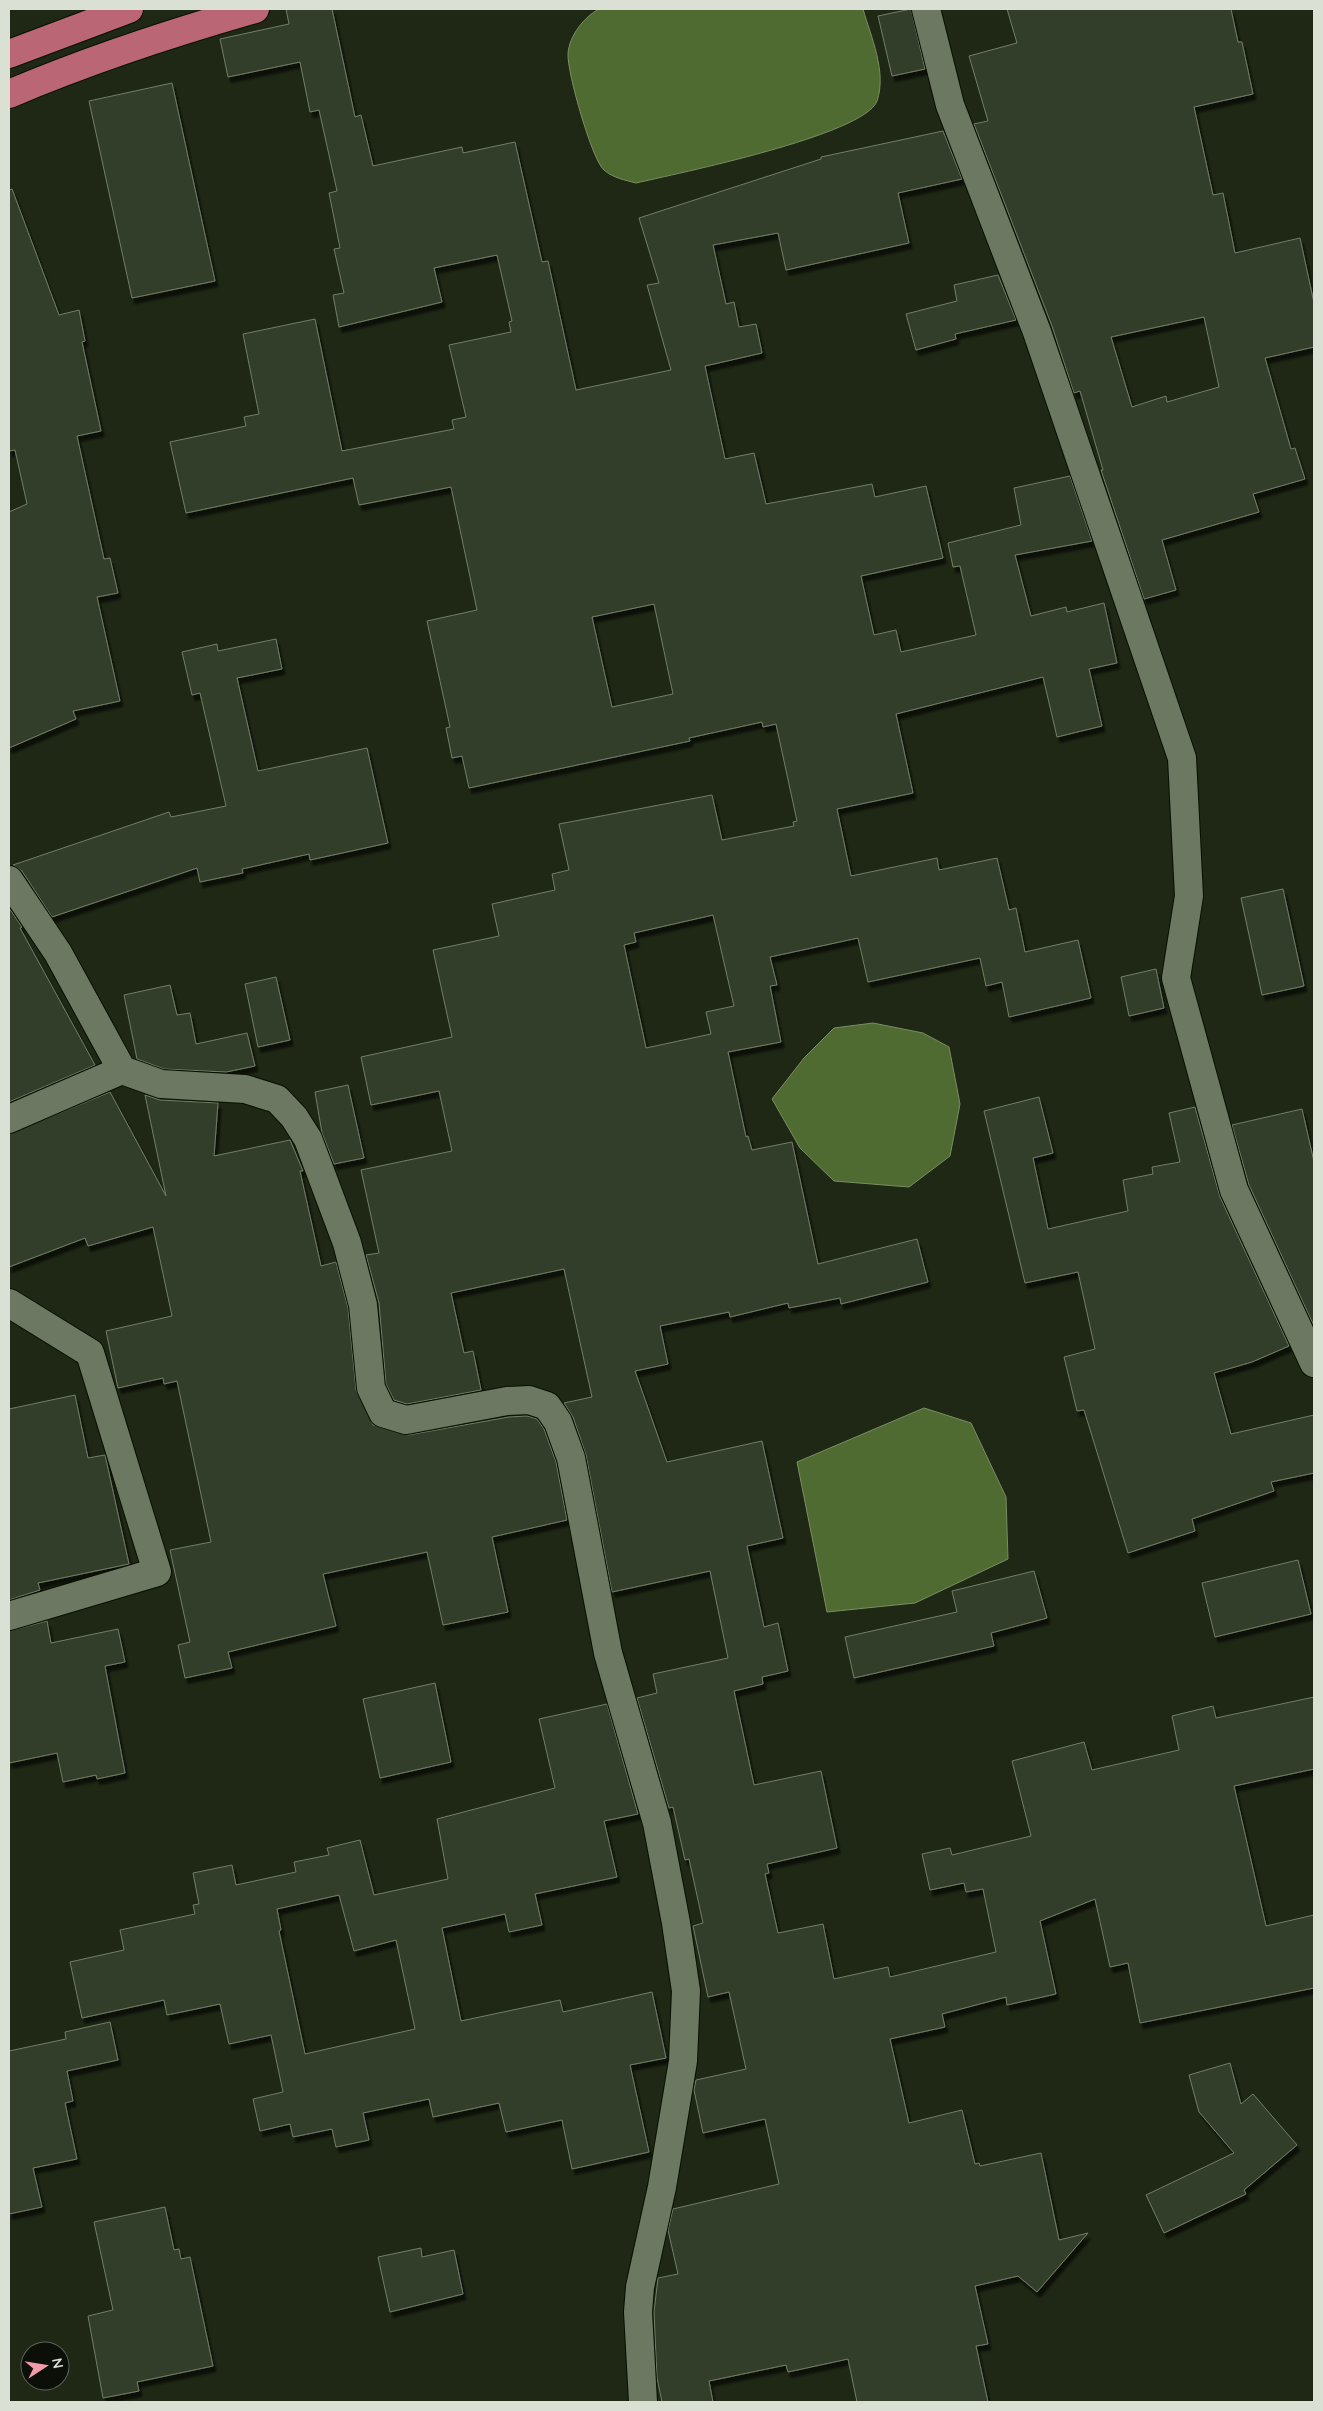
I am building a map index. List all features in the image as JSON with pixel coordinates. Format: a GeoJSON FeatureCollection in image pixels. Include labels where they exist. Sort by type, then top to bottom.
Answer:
{"type":"FeatureCollection","features":[{"type":"Feature","properties":{"kind":"highway"},"geometry":{"type":"LineString","coordinates":[[9,54],[129,9]]}},
{"type":"Feature","properties":{"kind":"highway"},"geometry":{"type":"LineString","coordinates":[[9,94],[50,77],[186,28],[255,9]]}},
{"type":"Feature","properties":{"kind":"street"},"geometry":{"type":"LineString","coordinates":[[926,9],[950,105],[1037,332],[1182,758],[1189,896],[1176,978],[1234,1190],[1314,1363]]}},
{"type":"Feature","properties":{"kind":"street"},"geometry":{"type":"LineString","coordinates":[[9,880],[58,953],[122,1070],[161,1084],[246,1089],[277,1099],[294,1117],[308,1139],[347,1243],[363,1306],[371,1388],[383,1414],[406,1420],[508,1401],[530,1400],[547,1406],[558,1422],[571,1458],[608,1653],[657,1823],[676,1923],[686,1991],[682,2061],[662,2187],[640,2286],[638,2341],[643,2402]]}},
{"type":"Feature","properties":{"kind":"street"},"geometry":{"type":"LineString","coordinates":[[9,1118],[122,1070]]}},
{"type":"Feature","properties":{"kind":"street"},"geometry":{"type":"LineString","coordinates":[[9,1303],[90,1353],[157,1572],[9,1616]]}},
{"type":"Feature","properties":{"kind":"shaded area"},"geometry":{"type":"Polygon","coordinates":[[[599,9],[863,9],[874,43],[879,67],[880,90],[877,101],[865,114],[840,127],[806,140],[726,162],[636,183],[619,178],[604,170],[593,150],[581,115],[569,64],[569,47],[574,34],[593,12],[599,9]]]}},
{"type":"Feature","properties":{"kind":"shaded area"},"geometry":{"type":"Polygon","coordinates":[[[873,1023],[923,1033],[949,1047],[960,1104],[950,1156],[909,1187],[834,1181],[800,1148],[772,1099],[804,1058],[834,1028],[873,1023]]]}},
{"type":"Feature","properties":{"kind":"shaded area"},"geometry":{"type":"Polygon","coordinates":[[[924,1408],[971,1423],[1006,1497],[1008,1559],[915,1603],[827,1612],[797,1462],[924,1408]]]}},
{"type":"Feature","properties":{"kind":"building"},"geometry":{"type":"Polygon","coordinates":[[[286,9],[332,9],[355,117],[361,115],[373,166],[462,147],[463,153],[515,142],[542,262],[548,261],[576,390],[671,370],[647,285],[659,283],[639,218],[821,159],[821,157],[943,131],[962,179],[898,193],[909,243],[786,270],[778,233],[713,245],[726,304],[734,302],[739,327],[756,324],[762,353],[705,366],[725,459],[754,453],[766,504],[872,484],[875,497],[926,486],[943,558],[861,576],[874,635],[896,630],[901,652],[976,635],[960,566],[953,567],[948,543],[1021,525],[1014,488],[1070,476],[1092,541],[1015,555],[1031,616],[1066,607],[1067,612],[1104,603],[1117,663],[1089,669],[1102,726],[1057,737],[1043,677],[896,714],[913,793],[837,809],[851,876],[937,858],[939,870],[997,858],[1009,910],[1016,908],[1025,952],[1078,940],[1091,998],[1009,1017],[1002,982],[986,986],[980,958],[868,982],[858,938],[770,957],[777,985],[770,986],[781,1042],[728,1052],[746,1137],[748,1136],[752,1150],[792,1142],[818,1264],[917,1239],[928,1282],[841,1304],[840,1298],[789,1308],[788,1303],[730,1317],[729,1312],[660,1326],[668,1364],[635,1371],[667,1462],[762,1441],[783,1538],[747,1546],[764,1627],[778,1623],[788,1671],[762,1677],[763,1684],[734,1691],[754,1785],[821,1771],[837,1848],[767,1864],[769,1873],[765,1874],[778,1933],[823,1924],[834,1979],[888,1967],[890,1977],[996,1952],[983,1889],[966,1892],[964,1883],[930,1890],[922,1854],[950,1848],[952,1855],[1031,1836],[1012,1761],[1084,1742],[1092,1770],[1179,1750],[1172,1716],[1213,1706],[1216,1718],[1314,1697],[1314,1769],[1234,1786],[1266,1926],[1314,1915],[1314,1988],[1140,2023],[1128,1963],[1110,1967],[1095,1899],[1040,1921],[1056,1994],[1007,2005],[1006,1997],[942,2014],[945,2027],[890,2039],[909,2123],[962,2110],[975,2164],[979,2163],[980,2166],[1041,2153],[1059,2240],[1088,2233],[1037,2292],[1018,2276],[975,2286],[988,2344],[976,2346],[988,2402],[857,2402],[848,2359],[788,2372],[786,2365],[709,2381],[713,2402],[662,2402],[657,2378],[654,2312],[658,2278],[678,2274],[668,2230],[673,2209],[779,2184],[765,2119],[703,2133],[694,2090],[696,2080],[746,2069],[729,1992],[708,1997],[693,1926],[703,1923],[689,1859],[685,1860],[673,1807],[669,1808],[637,1698],[657,1693],[653,1674],[728,1658],[710,1571],[612,1592],[586,1455],[573,1417],[564,1403],[592,1397],[564,1269],[451,1293],[464,1353],[473,1351],[481,1390],[407,1404],[394,1400],[386,1384],[379,1303],[366,1255],[379,1253],[361,1170],[452,1151],[439,1091],[371,1105],[361,1057],[452,1037],[433,950],[499,936],[492,904],[555,890],[552,874],[569,870],[559,824],[712,795],[722,840],[794,826],[793,822],[797,821],[776,724],[763,727],[762,722],[689,738],[690,741],[469,788],[462,756],[452,758],[446,728],[450,727],[427,621],[477,610],[451,487],[359,505],[353,478],[186,513],[170,442],[246,426],[244,417],[259,414],[243,334],[315,319],[342,451],[454,429],[452,420],[466,417],[449,345],[511,332],[509,322],[512,321],[497,255],[434,268],[442,302],[339,327],[333,295],[344,293],[334,249],[340,248],[329,193],[337,191],[319,110],[310,112],[300,62],[228,77],[220,39],[289,24],[286,9]],[[654,604],[592,617],[612,707],[673,694],[654,604]],[[713,915],[634,933],[636,942],[624,945],[646,1048],[711,1034],[706,1012],[734,1006],[713,915]]]}},
{"type":"Feature","properties":{"kind":"building"},"geometry":{"type":"Polygon","coordinates":[[[911,9],[925,69],[892,76],[878,16],[911,9]]]}},
{"type":"Feature","properties":{"kind":"building"},"geometry":{"type":"Polygon","coordinates":[[[1007,9],[1231,9],[1238,42],[1242,42],[1253,94],[1194,107],[1213,195],[1223,193],[1235,253],[1300,238],[1314,303],[1314,347],[1265,358],[1291,449],[1295,448],[1305,479],[1253,494],[1259,512],[1162,540],[1176,590],[1144,599],[1101,470],[1103,470],[1080,391],[1074,393],[1052,326],[974,124],[988,121],[969,56],[1017,43],[1007,9]],[[1204,317],[1111,337],[1132,407],[1166,396],[1167,402],[1219,387],[1204,317]]]}},
{"type":"Feature","properties":{"kind":"building"},"geometry":{"type":"Polygon","coordinates":[[[172,83],[215,281],[132,298],[89,101],[172,83]]]}},
{"type":"Feature","properties":{"kind":"building"},"geometry":{"type":"Polygon","coordinates":[[[12,189],[59,315],[79,310],[85,341],[82,342],[101,431],[77,436],[104,559],[110,558],[118,593],[97,597],[120,701],[73,711],[76,719],[9,748],[9,512],[27,504],[15,450],[9,451],[9,190],[12,189]]]}},
{"type":"Feature","properties":{"kind":"building"},"geometry":{"type":"Polygon","coordinates":[[[998,275],[1016,320],[955,334],[956,339],[916,350],[906,314],[957,301],[954,285],[998,275]]]}},
{"type":"Feature","properties":{"kind":"building"},"geometry":{"type":"Polygon","coordinates":[[[276,639],[282,669],[237,678],[258,771],[367,748],[388,843],[310,860],[309,854],[242,869],[243,873],[200,882],[197,868],[52,917],[22,871],[13,865],[169,812],[171,817],[226,806],[200,693],[192,695],[182,652],[217,644],[218,651],[276,639]]]}},
{"type":"Feature","properties":{"kind":"building"},"geometry":{"type":"Polygon","coordinates":[[[1283,889],[1304,986],[1262,995],[1241,898],[1283,889]]]}},
{"type":"Feature","properties":{"kind":"building"},"geometry":{"type":"Polygon","coordinates":[[[9,908],[22,927],[20,928],[95,1065],[9,1102],[9,908]]]}},
{"type":"Feature","properties":{"kind":"building"},"geometry":{"type":"Polygon","coordinates":[[[1156,969],[1164,1008],[1129,1016],[1121,977],[1156,969]]]}},
{"type":"Feature","properties":{"kind":"building"},"geometry":{"type":"Polygon","coordinates":[[[276,977],[290,1040],[258,1047],[245,984],[276,977]]]}},
{"type":"Feature","properties":{"kind":"building"},"geometry":{"type":"Polygon","coordinates":[[[170,985],[177,1015],[190,1013],[196,1044],[247,1033],[255,1066],[226,1072],[164,1069],[137,1059],[124,995],[170,985]]]}},
{"type":"Feature","properties":{"kind":"building"},"geometry":{"type":"Polygon","coordinates":[[[348,1085],[364,1158],[334,1164],[322,1133],[315,1092],[348,1085]]]}},
{"type":"Feature","properties":{"kind":"building"},"geometry":{"type":"Polygon","coordinates":[[[110,1092],[166,1196],[145,1095],[160,1100],[218,1103],[214,1156],[290,1140],[303,1171],[300,1171],[321,1266],[336,1262],[348,1308],[356,1390],[373,1425],[408,1435],[509,1417],[527,1416],[537,1419],[544,1429],[556,1462],[567,1520],[492,1537],[508,1612],[443,1625],[427,1552],[323,1574],[336,1626],[228,1652],[232,1668],[185,1678],[178,1645],[190,1642],[170,1550],[211,1542],[177,1381],[164,1384],[163,1378],[118,1388],[106,1331],[172,1316],[153,1227],[88,1246],[85,1238],[9,1267],[9,1134],[110,1092]]]}},
{"type":"Feature","properties":{"kind":"building"},"geometry":{"type":"Polygon","coordinates":[[[1039,1097],[1053,1153],[1033,1158],[1048,1229],[1128,1211],[1123,1180],[1153,1174],[1152,1167],[1180,1162],[1169,1113],[1195,1107],[1220,1197],[1289,1346],[1252,1362],[1214,1373],[1231,1434],[1314,1415],[1314,1473],[1271,1482],[1274,1491],[1192,1519],[1195,1531],[1128,1553],[1084,1410],[1077,1411],[1064,1357],[1095,1349],[1078,1272],[1025,1283],[984,1111],[1039,1097]]]}},
{"type":"Feature","properties":{"kind":"building"},"geometry":{"type":"Polygon","coordinates":[[[1302,1109],[1314,1162],[1314,1326],[1249,1185],[1232,1125],[1302,1109]]]}},
{"type":"Feature","properties":{"kind":"building"},"geometry":{"type":"Polygon","coordinates":[[[75,1395],[88,1458],[105,1455],[129,1564],[38,1583],[40,1590],[9,1600],[9,1409],[75,1395]]]}},
{"type":"Feature","properties":{"kind":"building"},"geometry":{"type":"Polygon","coordinates":[[[1298,1560],[1311,1614],[1215,1637],[1202,1583],[1298,1560]]]}},
{"type":"Feature","properties":{"kind":"building"},"geometry":{"type":"Polygon","coordinates":[[[1034,1571],[1047,1618],[991,1633],[994,1646],[854,1678],[845,1637],[957,1612],[952,1591],[1034,1571]]]}},
{"type":"Feature","properties":{"kind":"building"},"geometry":{"type":"Polygon","coordinates":[[[47,1621],[51,1643],[118,1629],[125,1662],[105,1666],[125,1773],[97,1779],[96,1775],[63,1782],[57,1753],[9,1763],[9,1631],[47,1621]]]}},
{"type":"Feature","properties":{"kind":"building"},"geometry":{"type":"Polygon","coordinates":[[[435,1683],[451,1762],[380,1778],[363,1699],[435,1683]]]}},
{"type":"Feature","properties":{"kind":"building"},"geometry":{"type":"Polygon","coordinates":[[[607,1704],[638,1814],[604,1821],[617,1877],[535,1894],[542,1925],[509,1932],[505,1914],[442,1928],[461,2021],[560,2000],[563,2012],[652,1992],[666,2058],[630,2065],[649,2152],[572,2169],[562,2120],[506,2132],[499,2103],[433,2117],[429,2099],[363,2113],[369,2140],[336,2147],[332,2129],[293,2137],[290,2124],[260,2131],[253,2099],[283,2092],[271,2035],[229,2044],[220,2004],[167,2015],[164,2000],[82,2018],[70,1962],[124,1950],[120,1930],[195,1914],[193,1905],[199,1904],[193,1873],[232,1865],[236,1885],[296,1872],[294,1862],[329,1855],[327,1848],[360,1840],[374,1895],[448,1879],[437,1819],[555,1788],[539,1719],[607,1704]],[[339,1895],[277,1909],[281,1930],[279,1931],[305,2054],[415,2029],[396,1940],[354,1951],[339,1895]]]}},
{"type":"Feature","properties":{"kind":"building"},"geometry":{"type":"Polygon","coordinates":[[[110,2022],[118,2060],[67,2071],[73,2101],[65,2103],[77,2159],[33,2168],[42,2207],[9,2214],[9,2051],[66,2039],[65,2032],[110,2022]]]}},
{"type":"Feature","properties":{"kind":"building"},"geometry":{"type":"Polygon","coordinates":[[[1230,2063],[1241,2104],[1253,2094],[1297,2145],[1244,2190],[1246,2194],[1164,2233],[1146,2195],[1234,2153],[1199,2112],[1189,2075],[1230,2063]]]}},
{"type":"Feature","properties":{"kind":"building"},"geometry":{"type":"Polygon","coordinates":[[[165,2207],[174,2250],[179,2249],[181,2259],[190,2257],[213,2366],[137,2382],[139,2391],[103,2398],[88,2316],[113,2310],[94,2222],[165,2207]]]}},
{"type":"Feature","properties":{"kind":"building"},"geometry":{"type":"Polygon","coordinates":[[[421,2248],[422,2257],[454,2250],[463,2294],[390,2312],[378,2257],[421,2248]]]}}]}
